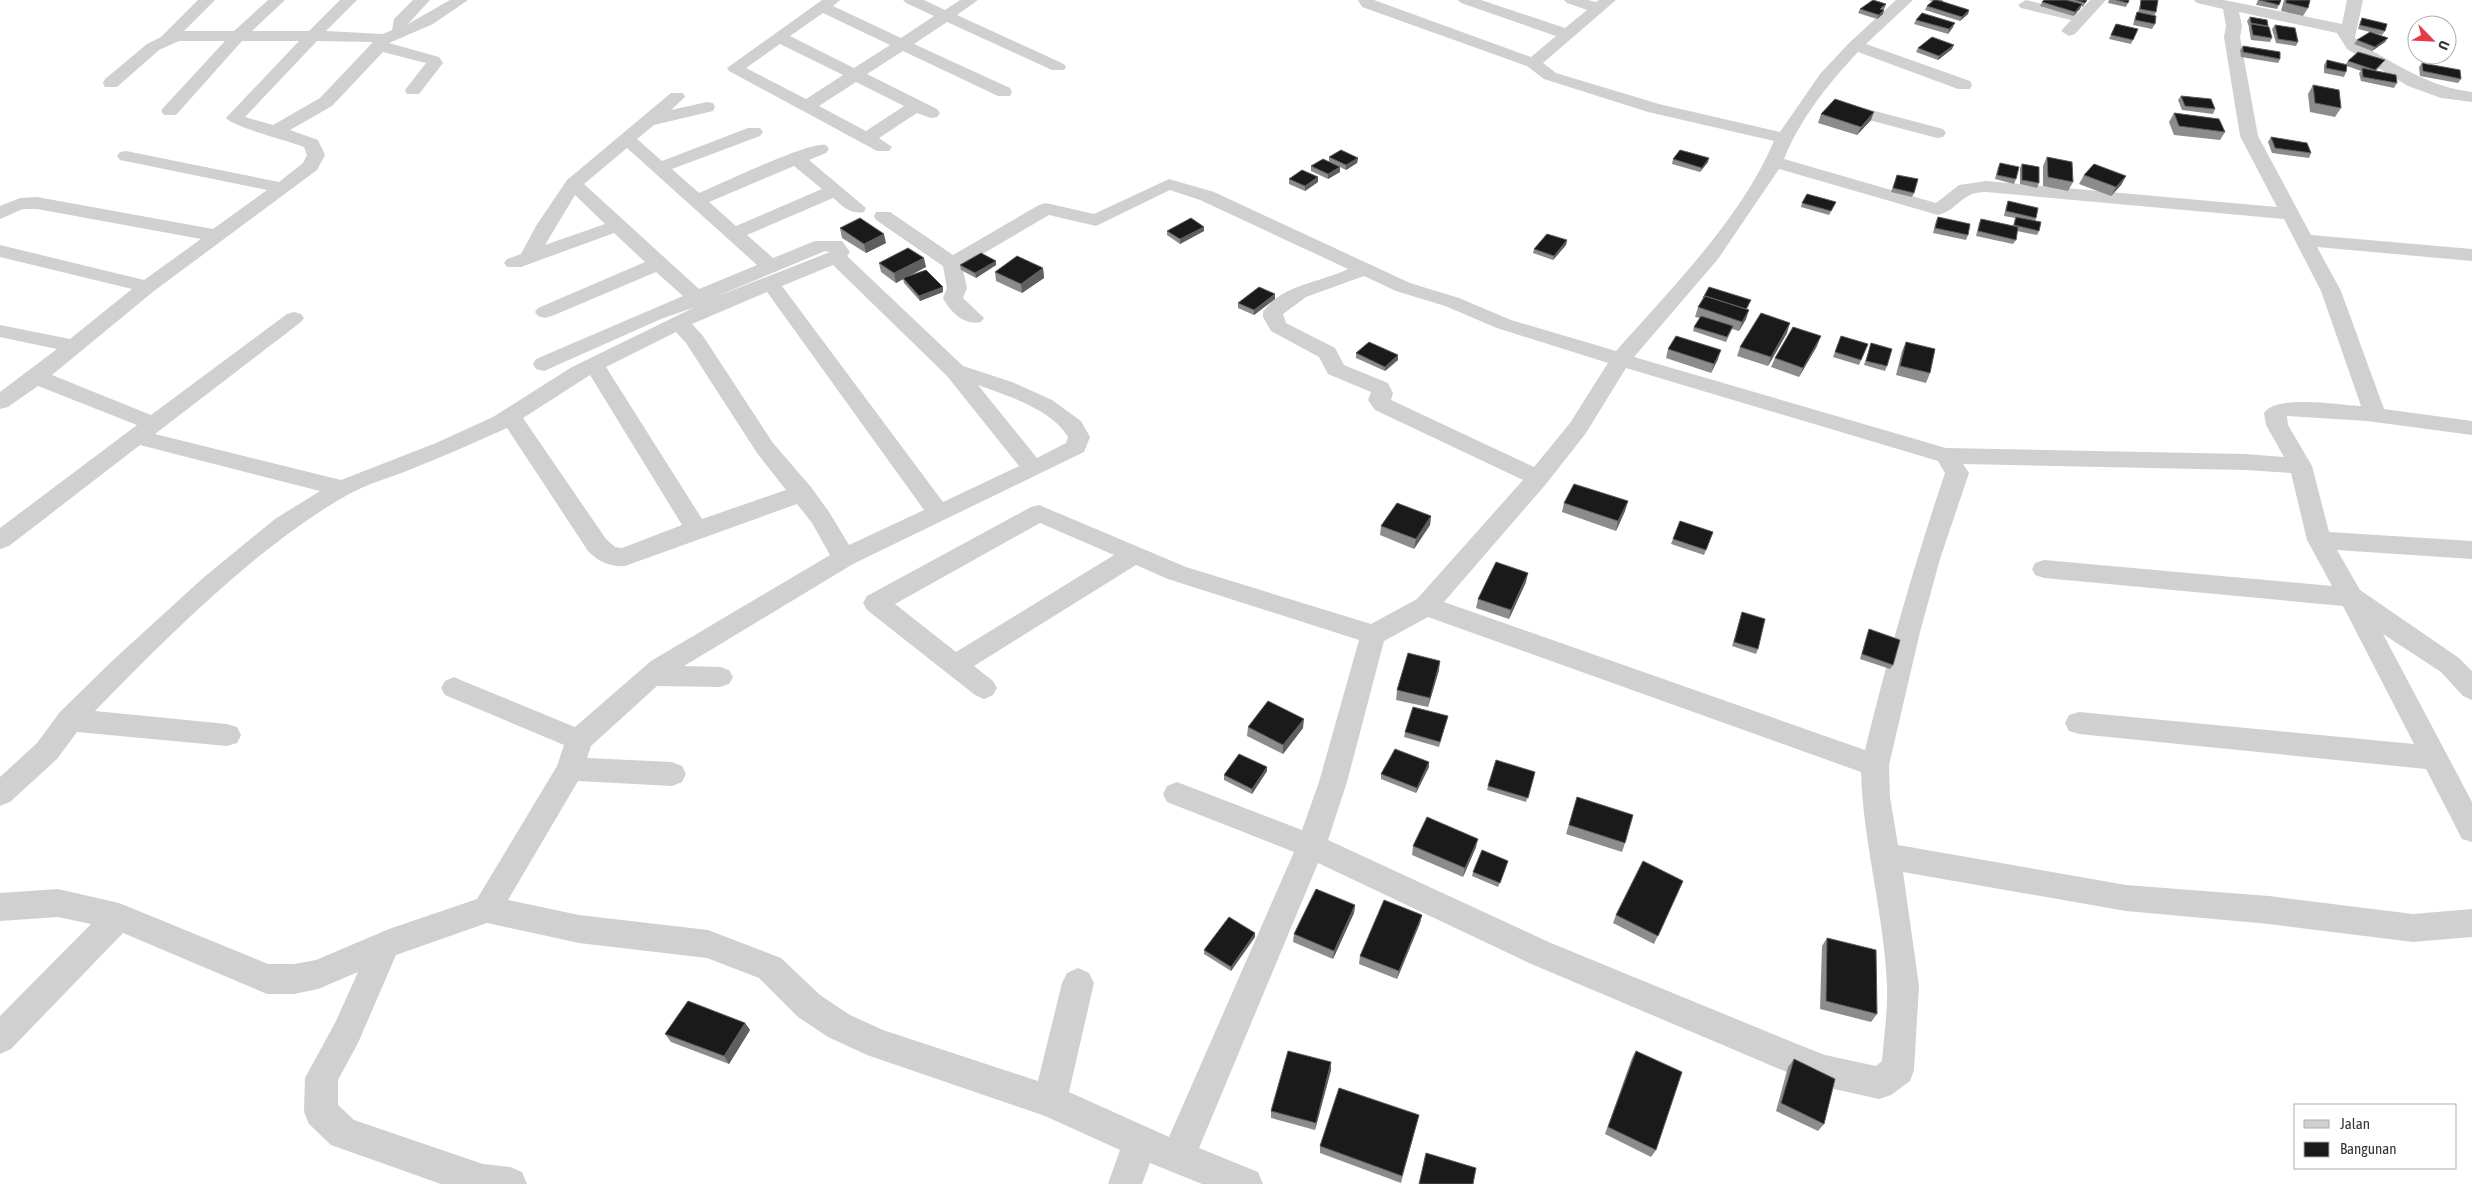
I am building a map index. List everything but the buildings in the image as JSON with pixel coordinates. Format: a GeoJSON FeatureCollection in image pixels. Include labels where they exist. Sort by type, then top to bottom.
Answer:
{"type":"FeatureCollection","features":[{"type":"Feature","properties":{"kind":"street"},"geometry":{"type":"LineString","coordinates":[[111,83],[152,47],[168,38],[207,0]]}},
{"type":"Feature","properties":{"kind":"street"},"geometry":{"type":"LineString","coordinates":[[170,111],[239,36],[277,0]]}},
{"type":"Feature","properties":{"kind":"street"},"geometry":{"type":"LineString","coordinates":[[0,402],[36,377],[147,287],[311,166],[316,155],[312,144],[275,131],[243,123],[235,118],[276,73],[349,0]]}},
{"type":"Feature","properties":{"kind":"street"},"geometry":{"type":"LineString","coordinates":[[401,32],[399,28],[400,22],[422,0]]}},
{"type":"Feature","properties":{"kind":"street"},"geometry":{"type":"LineString","coordinates":[[275,131],[326,102],[381,43],[427,21],[460,0]]}},
{"type":"Feature","properties":{"kind":"street"},"geometry":{"type":"LineString","coordinates":[[911,0],[1058,67]]}},
{"type":"Feature","properties":{"kind":"street"},"geometry":{"type":"LineString","coordinates":[[806,106],[970,0]]}},
{"type":"Feature","properties":{"kind":"street"},"geometry":{"type":"LineString","coordinates":[[1366,0],[1367,4],[1533,63],[1550,76],[1654,108],[1784,138]]}},
{"type":"Feature","properties":{"kind":"street"},"geometry":{"type":"LineString","coordinates":[[1466,0],[1567,34]]}},
{"type":"Feature","properties":{"kind":"street"},"geometry":{"type":"LineString","coordinates":[[1572,0],[1603,4]]}},
{"type":"Feature","properties":{"kind":"street"},"geometry":{"type":"LineString","coordinates":[[984,688],[876,603],[1039,513],[1177,573],[1374,634],[1426,606],[1538,478],[1578,428],[1620,360],[1711,255],[1774,162],[1784,138],[1812,100],[1826,76],[1854,46],[1905,0]]}},
{"type":"Feature","properties":{"kind":"street"},"geometry":{"type":"LineString","coordinates":[[2068,33],[2098,0]]}},
{"type":"Feature","properties":{"kind":"street"},"geometry":{"type":"LineString","coordinates":[[2202,0],[2343,29],[2353,46],[2414,82],[2447,94],[2472,97]]}},
{"type":"Feature","properties":{"kind":"street"},"geometry":{"type":"LineString","coordinates":[[2348,36],[2355,0]]}},
{"type":"Feature","properties":{"kind":"street"},"geometry":{"type":"LineString","coordinates":[[883,147],[735,68],[827,3],[902,44],[1004,92]]}},
{"type":"Feature","properties":{"kind":"street"},"geometry":{"type":"LineString","coordinates":[[1533,63],[1603,4]]}},
{"type":"Feature","properties":{"kind":"street"},"geometry":{"type":"LineString","coordinates":[[2026,5],[2081,18]]}},
{"type":"Feature","properties":{"kind":"street"},"geometry":{"type":"LineString","coordinates":[[2230,6],[2234,26],[2232,37],[2249,136],[2331,291],[2372,406],[2373,411],[2367,414]]}},
{"type":"Feature","properties":{"kind":"street"},"geometry":{"type":"LineString","coordinates":[[168,38],[182,36],[377,37],[381,43],[433,60],[435,63],[413,90]]}},
{"type":"Feature","properties":{"kind":"street"},"geometry":{"type":"LineString","coordinates":[[779,37],[924,109],[867,138]]}},
{"type":"Feature","properties":{"kind":"street"},"geometry":{"type":"LineString","coordinates":[[1854,46],[1964,85]]}},
{"type":"Feature","properties":{"kind":"street"},"geometry":{"type":"LineString","coordinates":[[617,226],[522,259],[573,184],[677,97]]}},
{"type":"Feature","properties":{"kind":"street"},"geometry":{"type":"LineString","coordinates":[[1812,100],[1937,133]]}},
{"type":"Feature","properties":{"kind":"street"},"geometry":{"type":"LineString","coordinates":[[649,121],[707,107]]}},
{"type":"Feature","properties":{"kind":"street"},"geometry":{"type":"LineString","coordinates":[[659,168],[754,132]]}},
{"type":"Feature","properties":{"kind":"street"},"geometry":{"type":"LineString","coordinates":[[627,139],[734,234],[771,275],[939,512]]}},
{"type":"Feature","properties":{"kind":"street"},"geometry":{"type":"LineString","coordinates":[[696,201],[820,149]]}},
{"type":"Feature","properties":{"kind":"street"},"geometry":{"type":"LineString","coordinates":[[126,156],[282,188]]}},
{"type":"Feature","properties":{"kind":"street"},"geometry":{"type":"LineString","coordinates":[[795,158],[857,208]]}},
{"type":"Feature","properties":{"kind":"street"},"geometry":{"type":"LineString","coordinates":[[1774,162],[1938,209],[1946,206],[1958,192],[1964,189],[1996,187],[2290,214]]}},
{"type":"Feature","properties":{"kind":"street"},"geometry":{"type":"LineString","coordinates":[[573,184],[658,264],[703,303]]}},
{"type":"Feature","properties":{"kind":"street"},"geometry":{"type":"LineString","coordinates":[[952,264],[1046,209],[1052,209],[1087,220],[1096,220],[1169,184],[1207,196],[1403,286],[1452,302],[1504,324],[1946,456],[2245,462],[2301,466]]}},
{"type":"Feature","properties":{"kind":"street"},"geometry":{"type":"LineString","coordinates":[[734,234],[834,191]]}},
{"type":"Feature","properties":{"kind":"street"},"geometry":{"type":"LineString","coordinates":[[0,213],[20,204],[37,203],[218,236]]}},
{"type":"Feature","properties":{"kind":"street"},"geometry":{"type":"LineString","coordinates":[[883,216],[952,264],[957,288],[953,298],[956,304],[974,318]]}},
{"type":"Feature","properties":{"kind":"street"},"geometry":{"type":"LineString","coordinates":[[2305,240],[2472,255]]}},
{"type":"Feature","properties":{"kind":"street"},"geometry":{"type":"LineString","coordinates":[[0,252],[147,287]]}},
{"type":"Feature","properties":{"kind":"street"},"geometry":{"type":"LineString","coordinates":[[544,364],[771,275],[836,257],[955,371],[1034,469]]}},
{"type":"Feature","properties":{"kind":"street"},"geometry":{"type":"LineString","coordinates":[[545,312],[658,264]]}},
{"type":"Feature","properties":{"kind":"street"},"geometry":{"type":"LineString","coordinates":[[1363,268],[1348,278],[1308,289],[1286,300],[1273,312],[1273,317],[1278,327],[1328,353],[1336,369],[1380,388],[1382,392],[1379,400],[1383,405],[1538,478]]}},
{"type":"Feature","properties":{"kind":"street"},"geometry":{"type":"LineString","coordinates":[[0,794],[47,751],[70,720],[120,669],[212,584],[283,525],[342,488],[444,448],[510,416],[580,372],[679,323],[703,303]]}},
{"type":"Feature","properties":{"kind":"street"},"geometry":{"type":"LineString","coordinates":[[0,540],[294,318]]}},
{"type":"Feature","properties":{"kind":"street"},"geometry":{"type":"LineString","coordinates":[[679,323],[696,341],[699,349],[765,448],[803,493],[844,558]]}},
{"type":"Feature","properties":{"kind":"street"},"geometry":{"type":"LineString","coordinates":[[0,331],[72,346]]}},
{"type":"Feature","properties":{"kind":"street"},"geometry":{"type":"LineString","coordinates":[[595,366],[696,529]]}},
{"type":"Feature","properties":{"kind":"street"},"geometry":{"type":"LineString","coordinates":[[487,909],[570,769],[580,740],[660,668],[844,558],[1075,448],[1079,437],[1074,427],[1045,406],[1004,385],[955,371]]}},
{"type":"Feature","properties":{"kind":"street"},"geometry":{"type":"LineString","coordinates":[[36,377],[146,431],[342,488]]}},
{"type":"Feature","properties":{"kind":"street"},"geometry":{"type":"LineString","coordinates":[[2472,428],[2367,414],[2284,409],[2274,413],[2277,425],[2301,466],[2319,540],[2351,597],[2472,830]]}},
{"type":"Feature","properties":{"kind":"street"},"geometry":{"type":"LineString","coordinates":[[510,416],[597,546],[607,555],[615,558],[625,557],[696,529],[699,530],[803,493]]}},
{"type":"Feature","properties":{"kind":"street"},"geometry":{"type":"LineString","coordinates":[[1176,794],[1312,846],[1484,925],[1540,953],[1794,1059],[1826,1071],[1879,1082],[1898,1070],[1901,1045],[1903,986],[1896,921],[1876,797],[1875,765],[1907,632],[1957,473],[1946,456]]}},
{"type":"Feature","properties":{"kind":"street"},"geometry":{"type":"LineString","coordinates":[[2319,540],[2472,550]]}},
{"type":"Feature","properties":{"kind":"street"},"geometry":{"type":"LineString","coordinates":[[955,665],[1135,554]]}},
{"type":"Feature","properties":{"kind":"street"},"geometry":{"type":"LineString","coordinates":[[2044,569],[2351,597],[2386,624],[2450,665],[2472,689]]}},
{"type":"Feature","properties":{"kind":"street"},"geometry":{"type":"LineString","coordinates":[[1426,606],[1875,765]]}},
{"type":"Feature","properties":{"kind":"street"},"geometry":{"type":"LineString","coordinates":[[1178,1157],[1312,846],[1333,782],[1374,634]]}},
{"type":"Feature","properties":{"kind":"street"},"geometry":{"type":"LineString","coordinates":[[651,676],[720,677]]}},
{"type":"Feature","properties":{"kind":"street"},"geometry":{"type":"LineString","coordinates":[[454,688],[580,740]]}},
{"type":"Feature","properties":{"kind":"street"},"geometry":{"type":"LineString","coordinates":[[70,720],[227,735]]}},
{"type":"Feature","properties":{"kind":"street"},"geometry":{"type":"LineString","coordinates":[[2079,723],[2435,758]]}},
{"type":"Feature","properties":{"kind":"street"},"geometry":{"type":"LineString","coordinates":[[570,769],[672,774]]}},
{"type":"Feature","properties":{"kind":"street"},"geometry":{"type":"LineString","coordinates":[[1886,856],[2126,898],[2269,910],[2413,928],[2472,923]]}},
{"type":"Feature","properties":{"kind":"street"},"geometry":{"type":"LineString","coordinates":[[0,908],[58,903],[119,917],[267,979],[294,979],[318,974],[385,945],[487,909],[579,929],[708,944],[770,968],[809,1006],[839,1026],[878,1044],[1050,1101],[1140,1142],[1246,1184]]}},
{"type":"Feature","properties":{"kind":"street"},"geometry":{"type":"LineString","coordinates":[[0,1038],[119,917]]}},
{"type":"Feature","properties":{"kind":"street"},"geometry":{"type":"LineString","coordinates":[[385,945],[347,1032],[322,1078],[321,1112],[343,1133],[483,1181],[510,1184]]}},
{"type":"Feature","properties":{"kind":"street"},"geometry":{"type":"LineString","coordinates":[[1050,1101],[1078,983]]}},
{"type":"Feature","properties":{"kind":"street"},"geometry":{"type":"LineString","coordinates":[[1125,1184],[1140,1142]]}}]}
